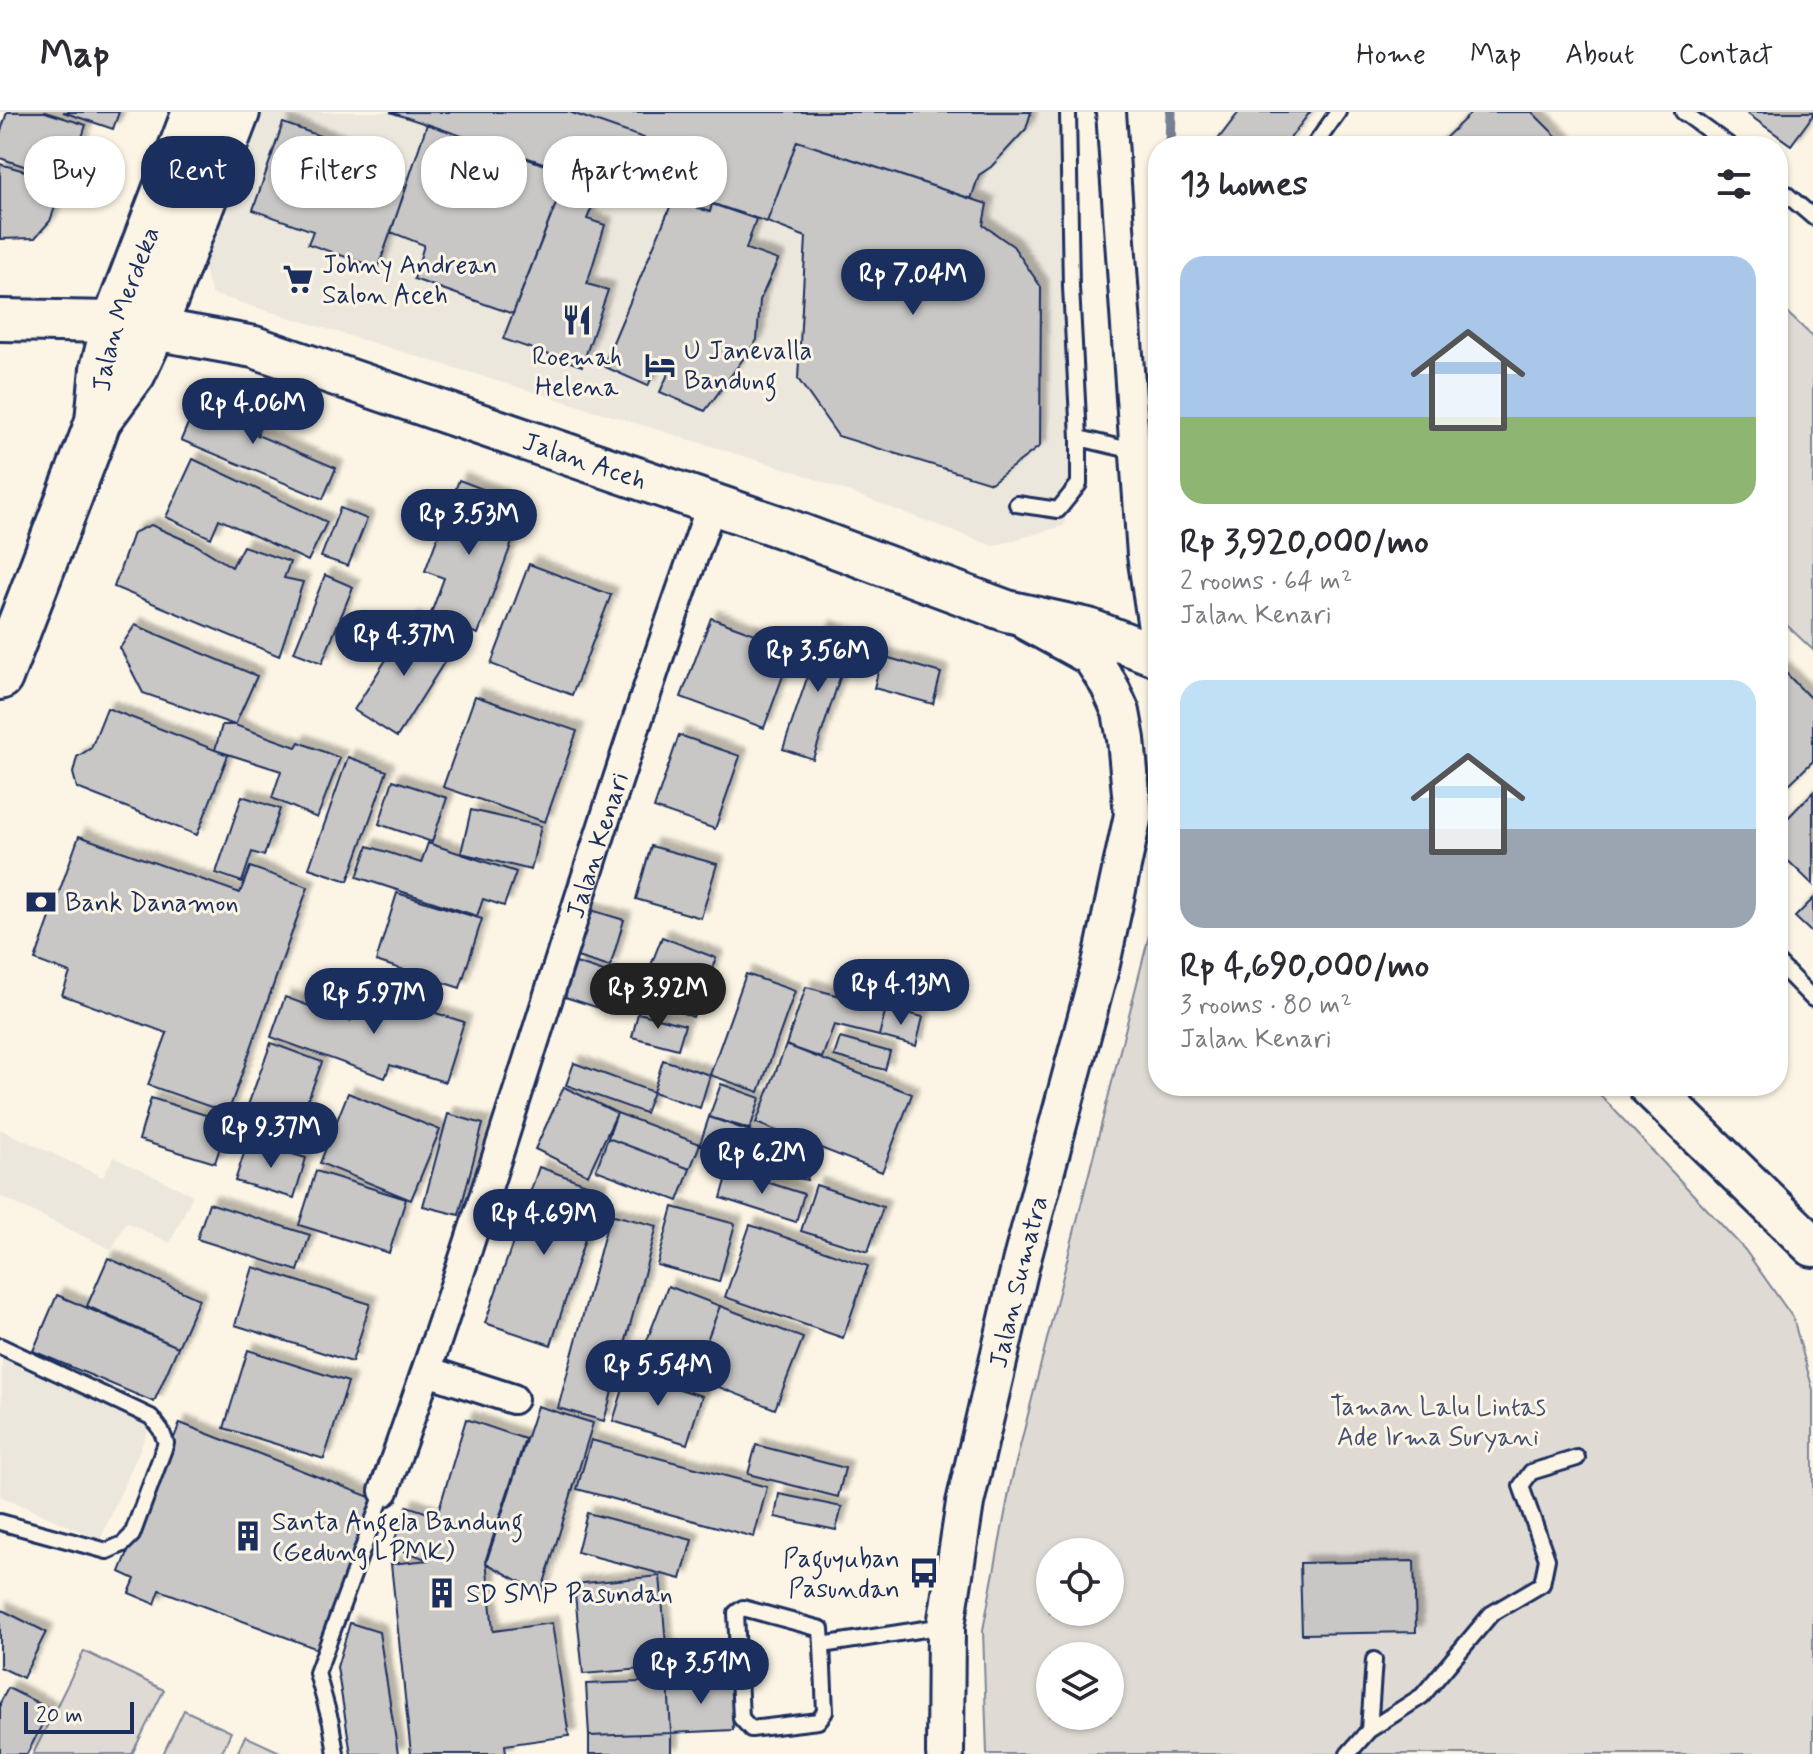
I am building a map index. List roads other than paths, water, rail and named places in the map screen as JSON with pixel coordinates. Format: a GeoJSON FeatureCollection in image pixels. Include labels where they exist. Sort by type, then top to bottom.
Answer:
{"type":"FeatureCollection","features":[{"type":"Feature","properties":{"kind":"main road","name":"Jalan Merdeka"},"geometry":{"type":"LineString","coordinates":[[0,677],[98,421],[133,373],[135,325],[195,112]]}},
{"type":"Feature","properties":{"kind":"main road","name":"Jalan Merdeka"},"geometry":{"type":"LineString","coordinates":[[135,325],[237,112]]}},
{"type":"Feature","properties":{"kind":"main road","name":"Jalan Aceh"},"geometry":{"type":"LineString","coordinates":[[0,320],[135,325],[254,347],[712,504],[1007,611],[1088,629],[1148,652]]}},
{"type":"Feature","properties":{"kind":"main road"},"geometry":{"type":"LineString","coordinates":[[1659,1096],[1813,1246]]}},
{"type":"Feature","properties":{"kind":"street"},"geometry":{"type":"LineString","coordinates":[[1111,112],[1134,451],[1148,595]]}},
{"type":"Feature","properties":{"kind":"street","name":"Jalan Kenari"},"geometry":{"type":"LineString","coordinates":[[384,1491],[427,1371],[571,923],[712,504]]}},
{"type":"Feature","properties":{"kind":"street","name":"Jalan Sumatra"},"geometry":{"type":"LineString","coordinates":[[945,1754],[946,1626],[965,1503],[1021,1263],[1101,964],[1133,815],[1126,739],[1121,712],[1109,685],[1091,657],[1007,611]]}},
{"type":"Feature","properties":{"kind":"street","name":"Jalan Sumatra"},"geometry":{"type":"LineString","coordinates":[[1133,815],[1148,796]]}},
{"type":"Feature","properties":{"kind":"street"},"geometry":{"type":"LineString","coordinates":[[427,1371],[513,1399]]}},
{"type":"Feature","properties":{"kind":"lane"},"geometry":{"type":"LineString","coordinates":[[1017,504],[1058,510],[1079,484],[1068,112]]}},
{"type":"Feature","properties":{"kind":"lane"},"geometry":{"type":"LineString","coordinates":[[1321,136],[1338,112]]}},
{"type":"Feature","properties":{"kind":"lane"},"geometry":{"type":"LineString","coordinates":[[1683,112],[1716,136]]}},
{"type":"Feature","properties":{"kind":"lane"},"geometry":{"type":"LineString","coordinates":[[1788,196],[1813,217]]}},
{"type":"Feature","properties":{"kind":"lane"},"geometry":{"type":"LineString","coordinates":[[1079,438],[1134,451]]}},
{"type":"Feature","properties":{"kind":"lane"},"geometry":{"type":"LineString","coordinates":[[1788,973],[1813,999]]}},
{"type":"Feature","properties":{"kind":"lane"},"geometry":{"type":"LineString","coordinates":[[0,1346],[151,1417],[166,1443],[132,1535],[123,1544],[107,1551],[0,1522]]}},
{"type":"Feature","properties":{"kind":"lane"},"geometry":{"type":"LineString","coordinates":[[1348,1754],[1369,1730],[1422,1696],[1491,1614],[1542,1584],[1547,1559],[1521,1486],[1531,1472],[1577,1458]]}},
{"type":"Feature","properties":{"kind":"lane"},"geometry":{"type":"LineString","coordinates":[[336,1754],[317,1673],[384,1491]]}},
{"type":"Feature","properties":{"kind":"lane"},"geometry":{"type":"LineString","coordinates":[[743,1608],[821,1629],[822,1645],[825,1712],[818,1721],[751,1729],[741,1718],[736,1613],[743,1608]]}},
{"type":"Feature","properties":{"kind":"lane"},"geometry":{"type":"LineString","coordinates":[[822,1645],[946,1626]]}},
{"type":"Feature","properties":{"kind":"lane"},"geometry":{"type":"LineString","coordinates":[[1369,1730],[1374,1660]]}},
{"type":"Feature","properties":{"kind":"waterway"},"geometry":{"type":"LineString","coordinates":[[1170,136],[1171,112]]}},
{"type":"Feature","properties":{"kind":"place","name":"Johny Andrean Salon Aceh"},"geometry":{"type":"Point","coordinates":[298,279]}},
{"type":"Feature","properties":{"kind":"place","name":"Roemah Helena"},"geometry":{"type":"Point","coordinates":[577,320]}},
{"type":"Feature","properties":{"kind":"place","name":"U Janevalla Bandung"},"geometry":{"type":"Point","coordinates":[660,365]}},
{"type":"Feature","properties":{"kind":"place","name":"Bank Danamon"},"geometry":{"type":"Point","coordinates":[41,902]}},
{"type":"Feature","properties":{"kind":"place","name":"Santa Angela Bandung (Gedung LPMK)"},"geometry":{"type":"Point","coordinates":[248,1536]}},
{"type":"Feature","properties":{"kind":"place","name":"Paguyuban Pasundan"},"geometry":{"type":"Point","coordinates":[924,1573]}},
{"type":"Feature","properties":{"kind":"place","name":"SD SMP Pasundan"},"geometry":{"type":"Point","coordinates":[442,1593]}},
{"type":"Feature","properties":{"kind":"park label","name":"Taman Lalu Lintas Ade Irma Suryani"},"geometry":{"type":"Point","coordinates":[1438,1421]}}]}
